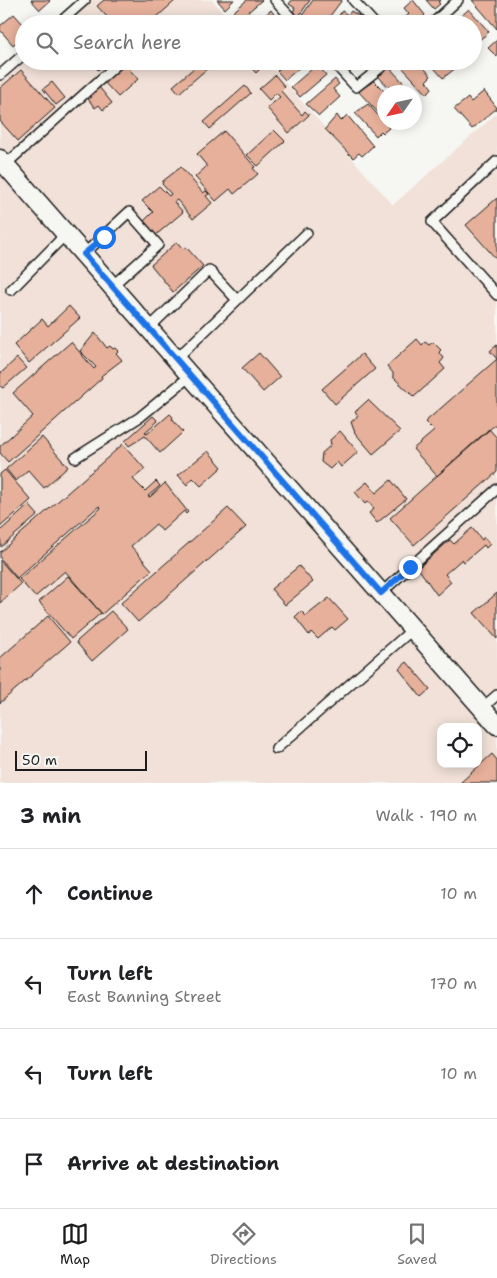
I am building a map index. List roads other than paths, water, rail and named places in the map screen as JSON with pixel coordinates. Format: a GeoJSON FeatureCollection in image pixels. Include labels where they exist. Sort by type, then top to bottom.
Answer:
{"type":"FeatureCollection","features":[{"type":"Feature","properties":{"kind":"street"},"geometry":{"type":"LineString","coordinates":[[3,162],[497,725]]}},
{"type":"Feature","properties":{"kind":"lane"},"geometry":{"type":"LineString","coordinates":[[68,15],[85,0]]}},
{"type":"Feature","properties":{"kind":"lane"},"geometry":{"type":"LineString","coordinates":[[275,0],[289,15]]}},
{"type":"Feature","properties":{"kind":"lane"},"geometry":{"type":"LineString","coordinates":[[353,0],[367,15]]}},
{"type":"Feature","properties":{"kind":"lane"},"geometry":{"type":"LineString","coordinates":[[442,15],[458,0]]}},
{"type":"Feature","properties":{"kind":"lane"},"geometry":{"type":"LineString","coordinates":[[0,75],[15,62]]}},
{"type":"Feature","properties":{"kind":"lane"},"geometry":{"type":"LineString","coordinates":[[3,162],[110,70]]}},
{"type":"Feature","properties":{"kind":"lane"},"geometry":{"type":"LineString","coordinates":[[340,70],[356,87],[377,70]]}},
{"type":"Feature","properties":{"kind":"lane"},"geometry":{"type":"LineString","coordinates":[[497,161],[432,222],[497,295]]}},
{"type":"Feature","properties":{"kind":"lane"},"geometry":{"type":"LineString","coordinates":[[84,254],[129,212],[158,245],[112,286]]}},
{"type":"Feature","properties":{"kind":"lane"},"geometry":{"type":"LineString","coordinates":[[176,359],[307,233]]}},
{"type":"Feature","properties":{"kind":"lane"},"geometry":{"type":"LineString","coordinates":[[11,290],[66,234]]}},
{"type":"Feature","properties":{"kind":"lane"},"geometry":{"type":"LineString","coordinates":[[149,328],[209,270],[237,300]]}},
{"type":"Feature","properties":{"kind":"lane"},"geometry":{"type":"LineString","coordinates":[[74,458],[140,416],[190,376]]}},
{"type":"Feature","properties":{"kind":"lane"},"geometry":{"type":"LineString","coordinates":[[381,593],[497,489]]}},
{"type":"Feature","properties":{"kind":"lane"},"geometry":{"type":"LineString","coordinates":[[276,749],[413,629]]}},
{"type":"Feature","properties":{"kind":"lane"},"geometry":{"type":"LineString","coordinates":[[482,708],[497,695]]}}]}
